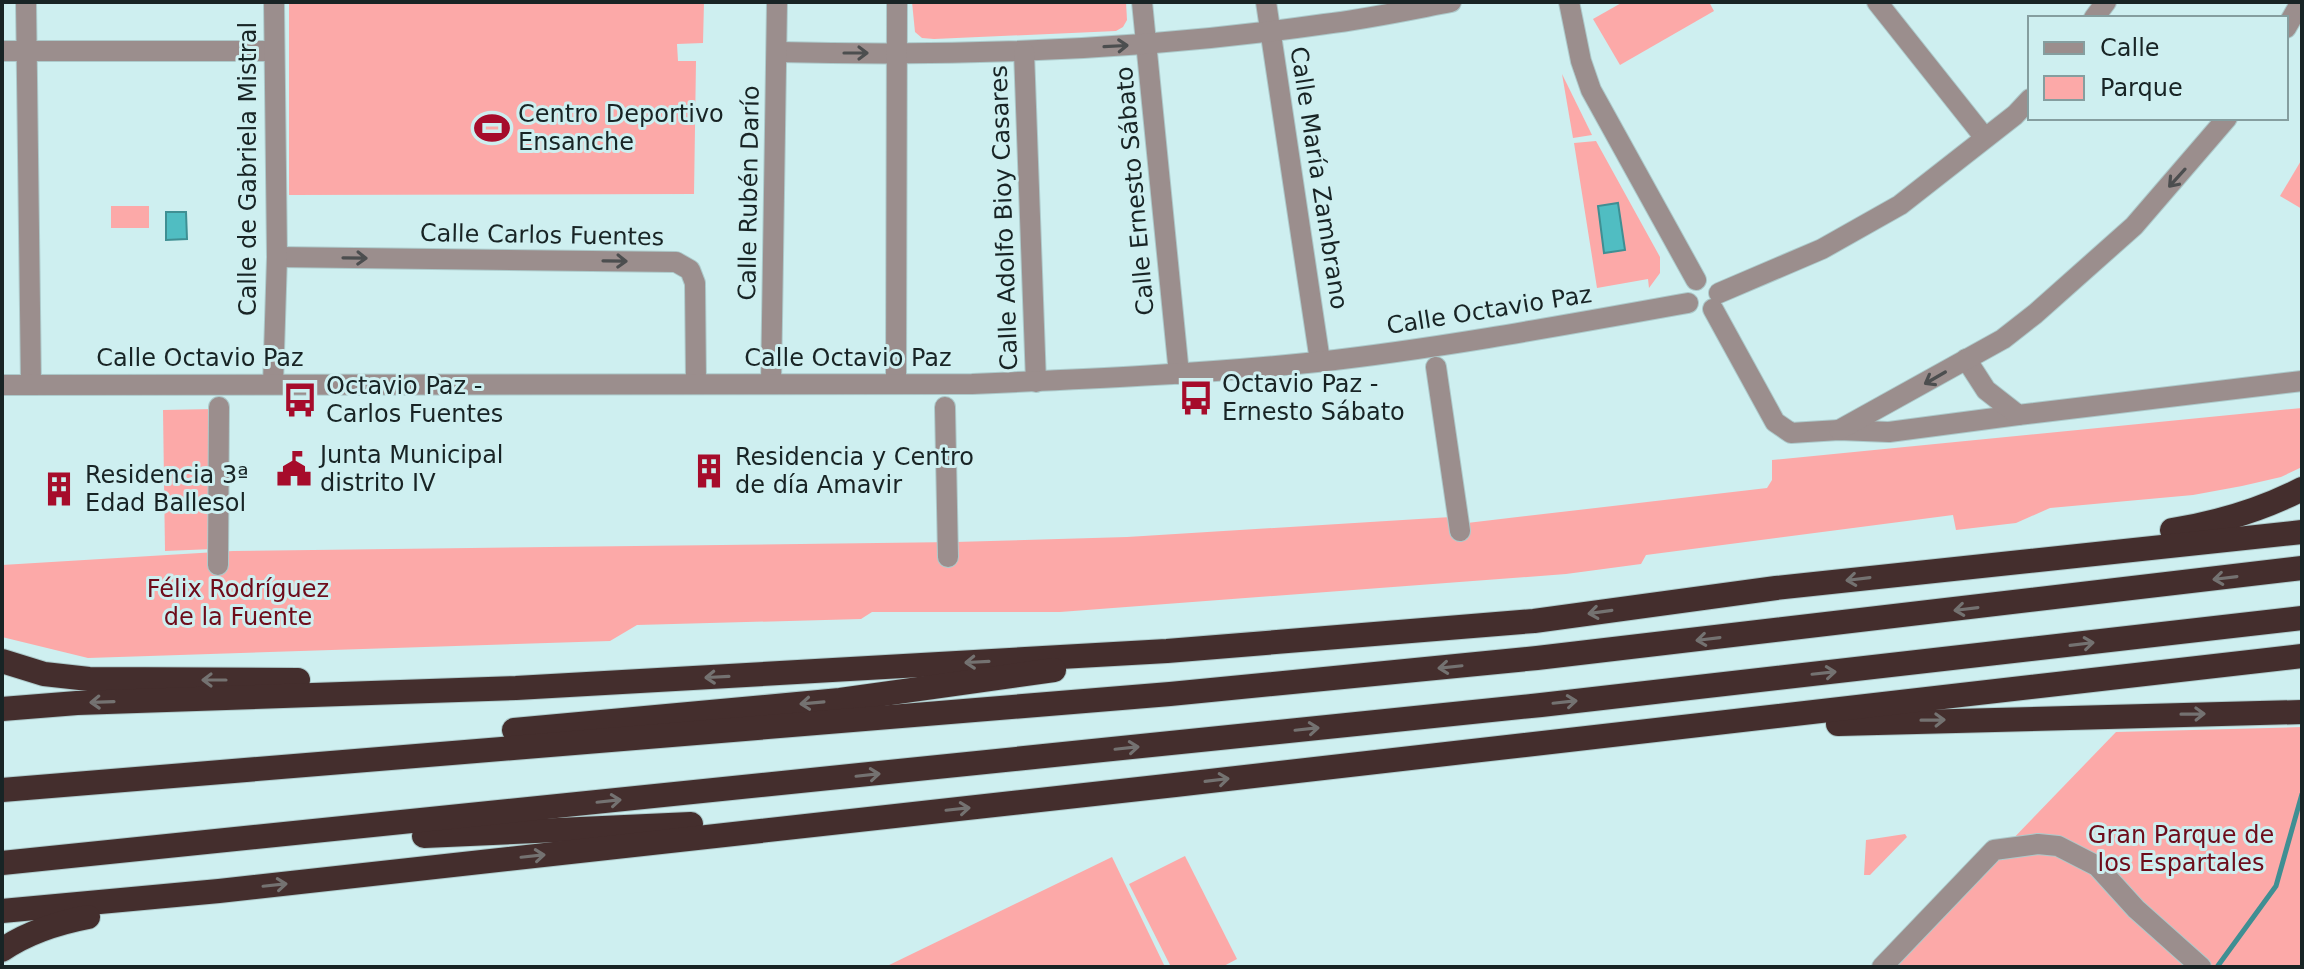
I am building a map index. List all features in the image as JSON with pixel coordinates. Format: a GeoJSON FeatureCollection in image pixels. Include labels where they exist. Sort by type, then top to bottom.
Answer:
{"type":"FeatureCollection","features":[{"type":"Feature","properties":{"kind":"highway"},"geometry":{"type":"LineString","coordinates":[[2019,561],[2076,544],[2194,527],[2268,507],[2302,489]]}},
{"type":"Feature","properties":{"kind":"highway"},"geometry":{"type":"LineString","coordinates":[[2,709],[77,703],[516,688],[1167,651],[1534,621],[1776,588],[2302,532]]}},
{"type":"Feature","properties":{"kind":"highway"},"geometry":{"type":"LineString","coordinates":[[2,790],[388,756],[941,714],[1522,660],[2302,568]]}},
{"type":"Feature","properties":{"kind":"highway"},"geometry":{"type":"LineString","coordinates":[[2,863],[1541,705],[2302,618]]}},
{"type":"Feature","properties":{"kind":"highway"},"geometry":{"type":"LineString","coordinates":[[388,756],[484,733],[840,700],[951,686],[1167,651]]}},
{"type":"Feature","properties":{"kind":"highway"},"geometry":{"type":"LineString","coordinates":[[2,911],[219,891],[915,814],[2302,656]]}},
{"type":"Feature","properties":{"kind":"highway"},"geometry":{"type":"LineString","coordinates":[[2,661],[44,674],[89,679],[372,680],[516,688]]}},
{"type":"Feature","properties":{"kind":"highway"},"geometry":{"type":"LineString","coordinates":[[1548,742],[1892,721],[2302,712]]}},
{"type":"Feature","properties":{"kind":"highway"},"geometry":{"type":"LineString","coordinates":[[170,847],[915,814]]}},
{"type":"Feature","properties":{"kind":"highway"},"geometry":{"type":"LineString","coordinates":[[2,950],[59,922],[219,891]]}},
{"type":"Feature","properties":{"kind":"street"},"geometry":{"type":"LineString","coordinates":[[26,2],[31,385]]}},
{"type":"Feature","properties":{"kind":"street","name":"Calle de Gabriela Mistral"},"geometry":{"type":"LineString","coordinates":[[273,384],[277,257],[274,2]]}},
{"type":"Feature","properties":{"kind":"street","name":"Calle Rubén Darío"},"geometry":{"type":"LineString","coordinates":[[771,384],[777,2]]}},
{"type":"Feature","properties":{"kind":"street"},"geometry":{"type":"LineString","coordinates":[[896,384],[897,2]]}},
{"type":"Feature","properties":{"kind":"street","name":"Calle Ernesto Sábato"},"geometry":{"type":"LineString","coordinates":[[1142,2],[1179,374]]}},
{"type":"Feature","properties":{"kind":"street","name":"Calle María Zambrano"},"geometry":{"type":"LineString","coordinates":[[1266,2],[1320,361]]}},
{"type":"Feature","properties":{"kind":"street"},"geometry":{"type":"LineString","coordinates":[[778,52],[1024,52],[1147,44],[1327,24],[1451,2]]}},
{"type":"Feature","properties":{"kind":"street"},"geometry":{"type":"LineString","coordinates":[[1569,2],[1581,61],[1591,90],[1696,280]]}},
{"type":"Feature","properties":{"kind":"street"},"geometry":{"type":"LineString","coordinates":[[1877,2],[1985,138]]}},
{"type":"Feature","properties":{"kind":"street"},"geometry":{"type":"LineString","coordinates":[[2288,25],[2301,2]]}},
{"type":"Feature","properties":{"kind":"street"},"geometry":{"type":"LineString","coordinates":[[2,51],[274,51]]}},
{"type":"Feature","properties":{"kind":"street","name":"Calle Adolfo Bioy Casares"},"geometry":{"type":"LineString","coordinates":[[1024,52],[1036,382]]}},
{"type":"Feature","properties":{"kind":"street"},"geometry":{"type":"LineString","coordinates":[[1696,280],[1687,290],[1688,303],[1699,312],[1822,249],[1900,205],[2015,115],[2028,101]]}},
{"type":"Feature","properties":{"kind":"street"},"geometry":{"type":"LineString","coordinates":[[1839,430],[2003,339],[2035,314],[2134,226],[2225,120]]}},
{"type":"Feature","properties":{"kind":"street","name":"Calle Carlos Fuentes"},"geometry":{"type":"LineString","coordinates":[[277,257],[676,262],[690,270],[695,283],[696,384]]}},
{"type":"Feature","properties":{"kind":"street"},"geometry":{"type":"LineString","coordinates":[[1696,280],[1711,281],[1716,301],[1775,422],[1791,433],[1839,430],[1889,432],[2302,381]]}},
{"type":"Feature","properties":{"kind":"street","name":"Calle Octavio Paz"},"geometry":{"type":"LineString","coordinates":[[2,385],[1036,382],[1179,374],[1320,361],[1688,303]]}},
{"type":"Feature","properties":{"kind":"street"},"geometry":{"type":"LineString","coordinates":[[1966,359],[1986,390],[2018,415]]}},
{"type":"Feature","properties":{"kind":"street"},"geometry":{"type":"LineString","coordinates":[[1436,367],[1460,531]]}},
{"type":"Feature","properties":{"kind":"street"},"geometry":{"type":"LineString","coordinates":[[218,565],[219,407]]}},
{"type":"Feature","properties":{"kind":"street"},"geometry":{"type":"LineString","coordinates":[[945,407],[948,557]]}},
{"type":"Feature","properties":{"kind":"street"},"geometry":{"type":"LineString","coordinates":[[1882,967],[1994,850],[2038,844],[2058,846],[2097,866],[2136,909],[2200,966]]}},
{"type":"Feature","properties":{"kind":"green space","name":"Centro Deportivo Ensanche"},"geometry":{"type":"Polygon","coordinates":[[[289,2],[704,2],[703,43],[677,44],[678,61],[696,61],[694,194],[289,195],[289,2]]]}},
{"type":"Feature","properties":{"kind":"green space"},"geometry":{"type":"Polygon","coordinates":[[[912,2],[1126,2],[1127,20],[1116,31],[922,38],[915,32],[912,2]]]}},
{"type":"Feature","properties":{"kind":"green space"},"geometry":{"type":"Polygon","coordinates":[[[1623,2],[1709,2],[1714,11],[1620,65],[1593,19],[1623,2]]]}},
{"type":"Feature","properties":{"kind":"green space"},"geometry":{"type":"Polygon","coordinates":[[[1562,74],[1592,135],[1573,138],[1562,74]]]}},
{"type":"Feature","properties":{"kind":"green space"},"geometry":{"type":"Polygon","coordinates":[[[1596,141],[1660,257],[1660,273],[1649,288],[1648,279],[1597,288],[1574,143],[1596,141]]]}},
{"type":"Feature","properties":{"kind":"green space"},"geometry":{"type":"Polygon","coordinates":[[[2302,159],[2302,209],[2280,196],[2302,159]]]}},
{"type":"Feature","properties":{"kind":"green space"},"geometry":{"type":"Polygon","coordinates":[[[111,206],[149,206],[149,228],[111,228],[111,206]]]}},
{"type":"Feature","properties":{"kind":"green space","name":"Félix Rodríguez de la Fuente"},"geometry":{"type":"Polygon","coordinates":[[[2302,408],[2302,467],[2281,477],[2242,486],[2193,495],[2050,508],[2016,523],[1956,530],[1953,515],[1646,555],[1641,564],[1566,574],[1060,612],[872,612],[861,619],[637,625],[610,641],[88,658],[2,637],[2,565],[233,551],[955,542],[1127,537],[1451,517],[1467,523],[1767,488],[1772,480],[1772,460],[2302,408]]]}},
{"type":"Feature","properties":{"kind":"green space"},"geometry":{"type":"Polygon","coordinates":[[[214,409],[213,549],[165,551],[163,410],[214,409]]]}},
{"type":"Feature","properties":{"kind":"green space","name":"Gran Parque de los Espartales"},"geometry":{"type":"Polygon","coordinates":[[[2302,727],[2302,967],[1889,967],[2116,732],[2302,727]]]}},
{"type":"Feature","properties":{"kind":"green space"},"geometry":{"type":"Polygon","coordinates":[[[1905,834],[1907,837],[1870,875],[1864,875],[1866,840],[1905,834]]]}},
{"type":"Feature","properties":{"kind":"green space"},"geometry":{"type":"Polygon","coordinates":[[[1185,856],[1237,959],[1222,967],[1171,967],[1129,884],[1185,856]]]}},
{"type":"Feature","properties":{"kind":"green space"},"geometry":{"type":"Polygon","coordinates":[[[1112,857],[1165,967],[885,967],[1112,857]]]}},
{"type":"Feature","properties":{"kind":"water"},"geometry":{"type":"Polygon","coordinates":[[[1618,203],[1625,250],[1604,253],[1598,206],[1618,203]]]}},
{"type":"Feature","properties":{"kind":"water"},"geometry":{"type":"Polygon","coordinates":[[[166,212],[186,212],[187,239],[166,240],[166,212]]]}},
{"type":"Feature","properties":{"kind":"waterway"},"geometry":{"type":"LineString","coordinates":[[2217,967],[2276,886],[2302,794]]}},
{"type":"Feature","properties":{"kind":"place","name":"Centro Deportivo Ensanche"},"geometry":{"type":"Point","coordinates":[492,128]}},
{"type":"Feature","properties":{"kind":"place","name":"Octavio Paz - Ernesto Sábato"},"geometry":{"type":"Point","coordinates":[1196,398]}},
{"type":"Feature","properties":{"kind":"place","name":"Octavio Paz - Carlos Fuentes"},"geometry":{"type":"Point","coordinates":[300,400]}},
{"type":"Feature","properties":{"kind":"place","name":"Junta Municipal distrito IV"},"geometry":{"type":"Point","coordinates":[294,469]}},
{"type":"Feature","properties":{"kind":"place","name":"Residencia y Centro de día Amavir"},"geometry":{"type":"Point","coordinates":[709,471]}},
{"type":"Feature","properties":{"kind":"place","name":"Residencia 3ª Edad Ballesol"},"geometry":{"type":"Point","coordinates":[59,489]}}]}
